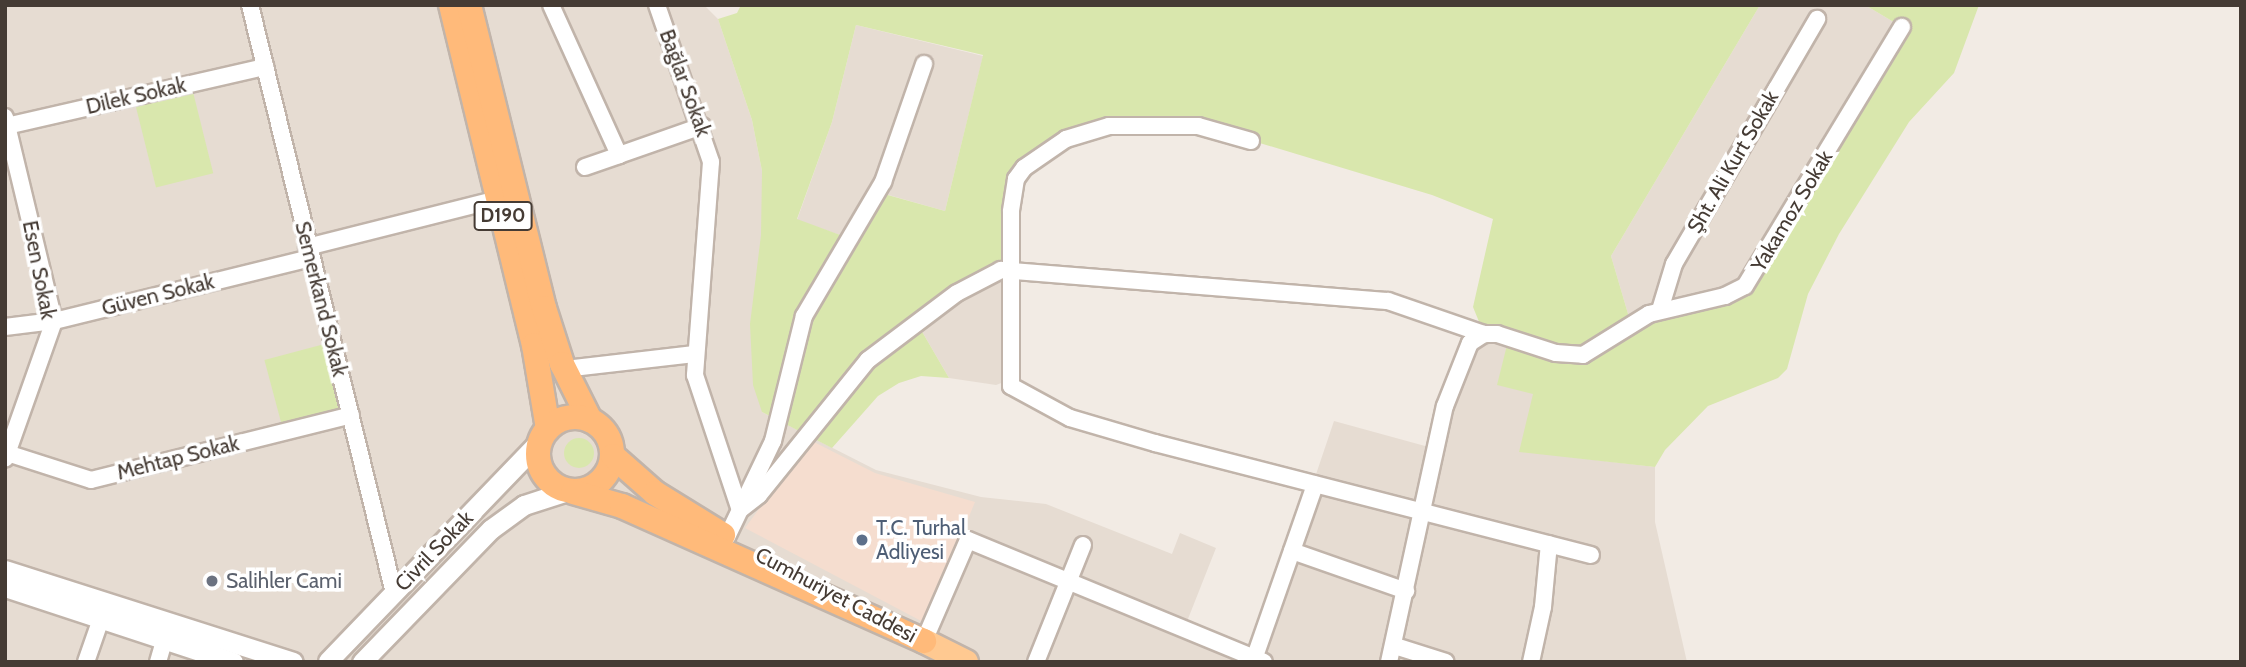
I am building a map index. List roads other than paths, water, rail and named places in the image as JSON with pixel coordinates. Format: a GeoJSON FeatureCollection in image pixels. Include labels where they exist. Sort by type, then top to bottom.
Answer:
{"type":"FeatureCollection","features":[{"type":"Feature","properties":{"kind":"highway","name":"Cumhuriyet Caddesi"},"geometry":{"type":"LineString","coordinates":[[451,5],[540,371],[544,434],[542,472],[570,491],[622,506],[925,641]]}},
{"type":"Feature","properties":{"kind":"highway","name":"Cumhuriyet Caddesi"},"geometry":{"type":"LineString","coordinates":[[469,5],[544,308],[565,369],[590,420],[605,432],[613,456],[655,493],[727,537],[925,641]]}},
{"type":"Feature","properties":{"kind":"highway"},"geometry":{"type":"LineString","coordinates":[[544,434],[564,418],[590,420]]}},
{"type":"Feature","properties":{"kind":"highway"},"geometry":{"type":"LineString","coordinates":[[570,491],[598,484],[613,456]]}},
{"type":"Feature","properties":{"kind":"main road"},"geometry":{"type":"LineString","coordinates":[[925,641],[966,662]]}},
{"type":"Feature","properties":{"kind":"street","name":"Semerkand Sokak"},"geometry":{"type":"LineString","coordinates":[[250,5],[394,593]]}},
{"type":"Feature","properties":{"kind":"street"},"geometry":{"type":"LineString","coordinates":[[551,5],[619,155]]}},
{"type":"Feature","properties":{"kind":"street","name":"Bağlar Sokak"},"geometry":{"type":"LineString","coordinates":[[657,5],[702,126],[711,162],[695,354],[696,382],[740,510]]}},
{"type":"Feature","properties":{"kind":"street","name":"Şht. Ali Kurt Sokak"},"geometry":{"type":"LineString","coordinates":[[1660,310],[1674,264],[1817,19]]}},
{"type":"Feature","properties":{"kind":"street","name":"Yakamoz Sokak"},"geometry":{"type":"LineString","coordinates":[[1014,267],[1388,301],[1484,334],[1583,355],[1660,310],[1730,295],[1753,277],[1902,27]]}},
{"type":"Feature","properties":{"kind":"street"},"geometry":{"type":"LineString","coordinates":[[727,537],[773,441],[804,316],[883,182],[924,64]]}},
{"type":"Feature","properties":{"kind":"street","name":"Dilek Sokak"},"geometry":{"type":"LineString","coordinates":[[6,121],[265,67]]}},
{"type":"Feature","properties":{"kind":"street","name":"Esen Sokak"},"geometry":{"type":"LineString","coordinates":[[6,121],[54,321],[6,456]]}},
{"type":"Feature","properties":{"kind":"street"},"geometry":{"type":"LineString","coordinates":[[1251,141],[1198,126],[1166,124],[1109,127],[1066,139],[1042,153],[1016,179],[1011,212],[1014,267],[1009,380],[1016,390],[1070,418],[1315,485],[1591,555]]}},
{"type":"Feature","properties":{"kind":"street"},"geometry":{"type":"LineString","coordinates":[[585,167],[702,126]]}},
{"type":"Feature","properties":{"kind":"street","name":"Güven Sokak"},"geometry":{"type":"LineString","coordinates":[[5,327],[54,321],[498,199]]}},
{"type":"Feature","properties":{"kind":"street"},"geometry":{"type":"LineString","coordinates":[[740,510],[759,495],[868,360],[957,293],[1014,267]]}},
{"type":"Feature","properties":{"kind":"street"},"geometry":{"type":"LineString","coordinates":[[1446,662],[1392,654],[1445,407],[1470,342],[1484,334]]}},
{"type":"Feature","properties":{"kind":"street"},"geometry":{"type":"LineString","coordinates":[[565,369],[695,354]]}},
{"type":"Feature","properties":{"kind":"street","name":"Mehtap Sokak"},"geometry":{"type":"LineString","coordinates":[[6,456],[91,480],[351,415]]}},
{"type":"Feature","properties":{"kind":"street","name":"Civril Sokak"},"geometry":{"type":"LineString","coordinates":[[328,662],[544,434]]}},
{"type":"Feature","properties":{"kind":"street"},"geometry":{"type":"LineString","coordinates":[[925,641],[968,540],[1257,660],[1315,485]]}},
{"type":"Feature","properties":{"kind":"street","name":"Civril Sokak"},"geometry":{"type":"LineString","coordinates":[[362,662],[508,514],[570,491]]}},
{"type":"Feature","properties":{"kind":"street"},"geometry":{"type":"LineString","coordinates":[[1531,662],[1543,607],[1549,544]]}},
{"type":"Feature","properties":{"kind":"street"},"geometry":{"type":"LineString","coordinates":[[1036,662],[1083,545]]}},
{"type":"Feature","properties":{"kind":"street"},"geometry":{"type":"LineString","coordinates":[[1292,551],[1406,591]]}},
{"type":"Feature","properties":{"kind":"street"},"geometry":{"type":"LineString","coordinates":[[5,570],[293,662]]}},
{"type":"Feature","properties":{"kind":"street"},"geometry":{"type":"LineString","coordinates":[[5,587],[102,616],[233,662]]}},
{"type":"Feature","properties":{"kind":"street"},"geometry":{"type":"LineString","coordinates":[[86,662],[102,616]]}},
{"type":"Feature","properties":{"kind":"street"},"geometry":{"type":"LineString","coordinates":[[158,662],[165,638]]}},
{"type":"Feature","properties":{"kind":"street"},"geometry":{"type":"LineString","coordinates":[[317,662],[328,662]]}},
{"type":"Feature","properties":{"kind":"place","name":"T.C. Turhal Adliyesi"},"geometry":{"type":"Point","coordinates":[862,540]}},
{"type":"Feature","properties":{"kind":"place","name":"Salihler Cami"},"geometry":{"type":"Point","coordinates":[212,581]}}]}
